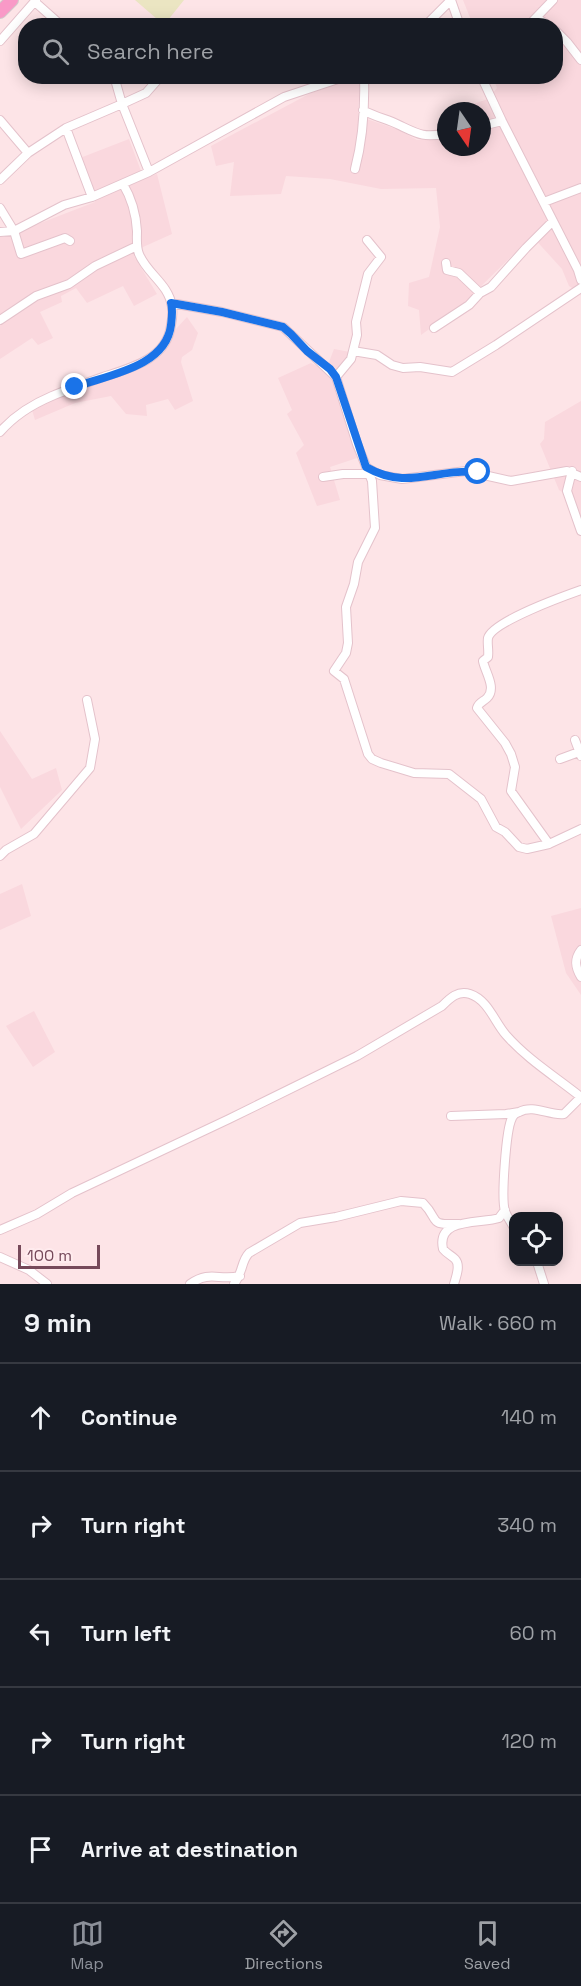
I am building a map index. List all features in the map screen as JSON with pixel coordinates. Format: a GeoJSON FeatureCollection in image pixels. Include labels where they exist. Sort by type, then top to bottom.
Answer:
{"type":"FeatureCollection","features":[{"type":"Feature","properties":{"kind":"highway"},"geometry":{"type":"LineString","coordinates":[[0,12],[12,0]]}},
{"type":"Feature","properties":{"kind":"street"},"geometry":{"type":"LineString","coordinates":[[433,18],[451,0],[457,18]]}},
{"type":"Feature","properties":{"kind":"street"},"geometry":{"type":"LineString","coordinates":[[537,18],[553,0]]}},
{"type":"Feature","properties":{"kind":"street"},"geometry":{"type":"LineString","coordinates":[[20,18],[35,1],[53,18]]}},
{"type":"Feature","properties":{"kind":"street"},"geometry":{"type":"LineString","coordinates":[[0,40],[18,20]]}},
{"type":"Feature","properties":{"kind":"street"},"geometry":{"type":"LineString","coordinates":[[563,38],[581,60]]}},
{"type":"Feature","properties":{"kind":"street"},"geometry":{"type":"LineString","coordinates":[[116,84],[148,172]]}},
{"type":"Feature","properties":{"kind":"street"},"geometry":{"type":"LineString","coordinates":[[0,180],[28,153],[66,128],[146,93],[154,84]]}},
{"type":"Feature","properties":{"kind":"street"},"geometry":{"type":"LineString","coordinates":[[0,232],[14,231],[64,206],[123,184],[284,97],[323,84]]}},
{"type":"Feature","properties":{"kind":"street"},"geometry":{"type":"LineString","coordinates":[[355,168],[363,110],[364,84]]}},
{"type":"Feature","properties":{"kind":"street"},"geometry":{"type":"LineString","coordinates":[[486,84],[581,280]]}},
{"type":"Feature","properties":{"kind":"street"},"geometry":{"type":"LineString","coordinates":[[363,110],[417,134],[437,134]]}},
{"type":"Feature","properties":{"kind":"street"},"geometry":{"type":"LineString","coordinates":[[0,120],[28,153]]}},
{"type":"Feature","properties":{"kind":"street"},"geometry":{"type":"LineString","coordinates":[[491,123],[502,120]]}},
{"type":"Feature","properties":{"kind":"street"},"geometry":{"type":"LineString","coordinates":[[66,128],[92,197]]}},
{"type":"Feature","properties":{"kind":"street"},"geometry":{"type":"LineString","coordinates":[[0,432],[12,420],[50,397],[146,361],[163,348],[170,334],[173,309],[165,288],[142,259],[137,246],[134,205],[123,184]]}},
{"type":"Feature","properties":{"kind":"street"},"geometry":{"type":"LineString","coordinates":[[544,202],[581,188]]}},
{"type":"Feature","properties":{"kind":"street"},"geometry":{"type":"LineString","coordinates":[[0,208],[14,231],[23,254],[52,241],[65,238],[70,241]]}},
{"type":"Feature","properties":{"kind":"street"},"geometry":{"type":"LineString","coordinates":[[434,328],[491,287],[553,221]]}},
{"type":"Feature","properties":{"kind":"street"},"geometry":{"type":"LineString","coordinates":[[336,377],[351,359],[357,334],[356,322],[368,274],[381,257],[367,240]]}},
{"type":"Feature","properties":{"kind":"street"},"geometry":{"type":"LineString","coordinates":[[0,320],[36,296],[69,284],[95,266],[137,246]]}},
{"type":"Feature","properties":{"kind":"street"},"geometry":{"type":"LineString","coordinates":[[446,263],[447,270],[459,273],[480,293]]}},
{"type":"Feature","properties":{"kind":"street"},"geometry":{"type":"LineString","coordinates":[[353,351],[377,355],[392,365],[403,368],[420,367],[452,372],[581,288]]}},
{"type":"Feature","properties":{"kind":"street"},"geometry":{"type":"LineString","coordinates":[[171,303],[232,314],[283,327],[336,377],[372,481],[375,528],[358,562],[354,585],[346,607],[348,643],[346,653],[334,671],[344,680],[368,754],[372,759],[381,763],[414,773],[449,774],[481,799],[496,827],[505,832],[519,847],[527,849],[549,844],[581,829]]}},
{"type":"Feature","properties":{"kind":"street"},"geometry":{"type":"LineString","coordinates":[[323,477],[368,470],[402,479],[466,471],[511,481],[572,471],[581,477]]}},
{"type":"Feature","properties":{"kind":"street"},"geometry":{"type":"LineString","coordinates":[[572,471],[567,492],[581,531]]}},
{"type":"Feature","properties":{"kind":"street"},"geometry":{"type":"LineString","coordinates":[[549,844],[511,791],[515,767],[505,743],[477,708],[478,704],[491,692],[483,661],[488,657],[488,637],[494,628],[549,602],[581,590]]}},
{"type":"Feature","properties":{"kind":"street"},"geometry":{"type":"LineString","coordinates":[[0,856],[34,834],[90,768],[95,739],[87,700]]}},
{"type":"Feature","properties":{"kind":"street"},"geometry":{"type":"LineString","coordinates":[[560,759],[580,754],[575,740]]}},
{"type":"Feature","properties":{"kind":"street"},"geometry":{"type":"LineString","coordinates":[[581,950],[575,962],[581,977]]}},
{"type":"Feature","properties":{"kind":"street"},"geometry":{"type":"LineString","coordinates":[[0,1230],[37,1214],[72,1192],[357,1056],[459,993],[479,998],[513,1042],[581,1097],[564,1114],[552,1114],[535,1109],[506,1114],[451,1116]]}},
{"type":"Feature","properties":{"kind":"street"},"geometry":{"type":"LineString","coordinates":[[234,1284],[240,1276],[245,1257],[249,1253],[278,1234],[306,1221],[336,1217],[386,1204],[408,1201],[423,1203],[434,1221],[438,1223],[459,1224],[495,1220],[503,1216],[505,1156],[512,1118],[519,1112]]}},
{"type":"Feature","properties":{"kind":"street"},"geometry":{"type":"LineString","coordinates":[[505,1210],[509,1219]]}},
{"type":"Feature","properties":{"kind":"street"},"geometry":{"type":"LineString","coordinates":[[454,1284],[457,1273],[456,1260],[443,1249],[442,1239],[450,1228],[459,1224]]}},
{"type":"Feature","properties":{"kind":"street"},"geometry":{"type":"LineString","coordinates":[[0,1257],[30,1270],[47,1284]]}},
{"type":"Feature","properties":{"kind":"street"},"geometry":{"type":"LineString","coordinates":[[538,1266],[544,1284]]}},
{"type":"Feature","properties":{"kind":"street"},"geometry":{"type":"LineString","coordinates":[[190,1284],[206,1276],[226,1279],[240,1276]]}},
{"type":"Feature","properties":{"kind":"shaded area"},"geometry":{"type":"Polygon","coordinates":[[[135,0],[184,0],[170,18],[156,18],[135,0]]]}},
{"type":"Feature","properties":{"kind":"shaded area"},"geometry":{"type":"Polygon","coordinates":[[[463,0],[581,0],[581,296],[569,286],[562,269],[532,236],[461,306],[421,335],[419,310],[408,306],[409,283],[429,277],[440,227],[436,188],[381,189],[330,179],[286,176],[281,194],[230,196],[234,162],[216,166],[211,146],[309,94],[337,84],[360,84],[358,116],[399,130],[417,140],[437,139],[437,156],[491,156],[491,102],[479,102],[488,99],[497,88],[496,84],[563,84],[563,18],[470,18],[463,0]]]}},
{"type":"Feature","properties":{"kind":"shaded area"},"geometry":{"type":"Polygon","coordinates":[[[129,139],[144,179],[157,174],[172,234],[143,247],[134,256],[157,294],[134,306],[123,286],[87,303],[76,288],[61,296],[62,302],[40,312],[53,338],[38,345],[32,338],[0,359],[0,237],[95,202],[80,158],[129,139]]]}},
{"type":"Feature","properties":{"kind":"shaded area"},"geometry":{"type":"Polygon","coordinates":[[[187,317],[198,333],[192,350],[182,357],[181,362],[193,401],[175,410],[168,399],[146,405],[147,416],[126,414],[111,396],[75,403],[35,420],[32,410],[57,397],[132,372],[167,348],[175,330],[187,317]]]}},
{"type":"Feature","properties":{"kind":"shaded area"},"geometry":{"type":"Polygon","coordinates":[[[334,349],[350,352],[342,377],[334,384],[357,458],[330,467],[340,500],[317,506],[296,453],[304,445],[287,414],[292,410],[278,378],[311,363],[326,370],[334,349]]]}},
{"type":"Feature","properties":{"kind":"shaded area"},"geometry":{"type":"Polygon","coordinates":[[[581,401],[581,517],[575,501],[559,490],[540,444],[544,439],[545,422],[581,401]]]}},
{"type":"Feature","properties":{"kind":"shaded area"},"geometry":{"type":"Polygon","coordinates":[[[0,731],[32,779],[56,768],[62,790],[21,829],[0,787],[0,731]]]}},
{"type":"Feature","properties":{"kind":"shaded area"},"geometry":{"type":"Polygon","coordinates":[[[22,884],[31,916],[0,930],[0,894],[22,884]]]}},
{"type":"Feature","properties":{"kind":"shaded area"},"geometry":{"type":"Polygon","coordinates":[[[581,908],[581,995],[566,973],[551,916],[581,908]]]}},
{"type":"Feature","properties":{"kind":"shaded area"},"geometry":{"type":"Polygon","coordinates":[[[34,1011],[55,1052],[33,1067],[6,1026],[34,1011]]]}},
{"type":"Feature","properties":{"kind":"route"},"geometry":{"type":"LineString","coordinates":[[75,387],[124,371],[146,361],[163,348],[170,334],[173,309],[171,303],[222,312],[283,327],[307,351],[330,369],[336,377],[366,467],[380,475],[402,479],[466,471],[478,472]]}}]}
